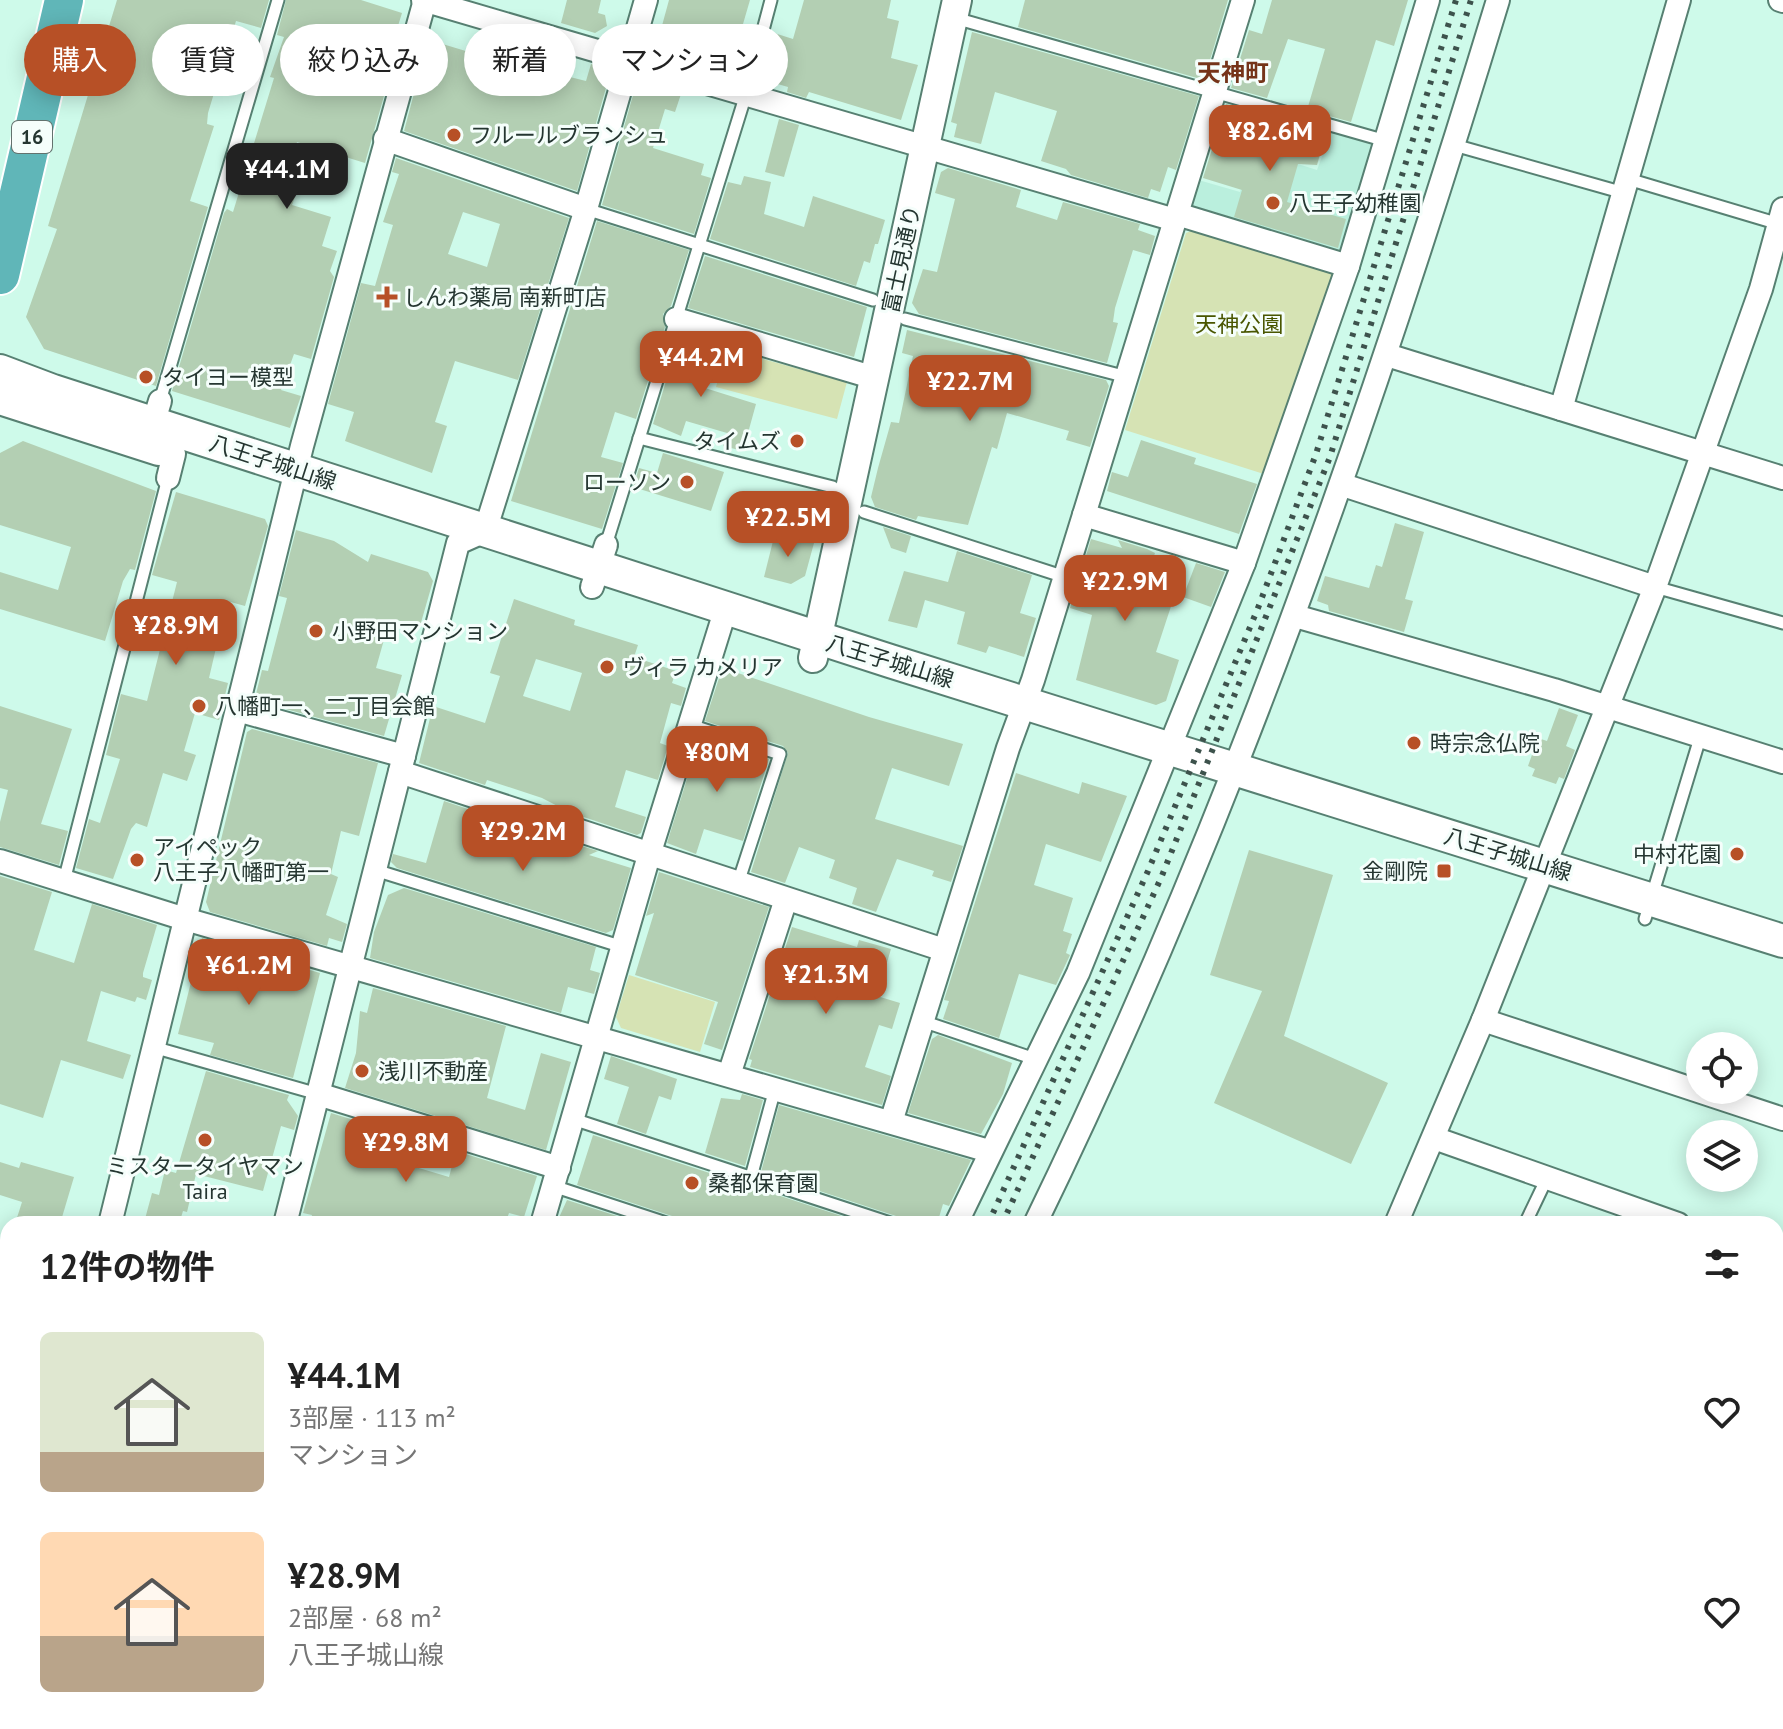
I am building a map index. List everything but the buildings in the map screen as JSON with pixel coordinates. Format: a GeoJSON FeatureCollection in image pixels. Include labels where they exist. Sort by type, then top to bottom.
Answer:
{"type":"FeatureCollection","features":[{"type":"Feature","properties":{"kind":"highway","name":"16"},"geometry":{"type":"LineString","coordinates":[[0,275],[64,0]]}},
{"type":"Feature","properties":{"kind":"main road","name":"八王子城山線"},"geometry":{"type":"LineString","coordinates":[[0,371],[156,412],[294,480],[472,537],[599,567],[723,618],[815,648],[1648,909],[1780,946]]}},
{"type":"Feature","properties":{"kind":"main road","name":"八王子城山線"},"geometry":{"type":"LineString","coordinates":[[0,398],[171,466],[294,480]]}},
{"type":"Feature","properties":{"kind":"street"},"geometry":{"type":"LineString","coordinates":[[112,1216],[294,480],[424,0],[592,49]]}},
{"type":"Feature","properties":{"kind":"street"},"geometry":{"type":"LineString","coordinates":[[639,24],[646,0]]}},
{"type":"Feature","properties":{"kind":"street"},"geometry":{"type":"LineString","coordinates":[[891,1122],[1065,577],[1243,0]]}},
{"type":"Feature","properties":{"kind":"street"},"geometry":{"type":"LineString","coordinates":[[960,1216],[1078,973],[1244,563],[1348,266],[1428,0]]}},
{"type":"Feature","properties":{"kind":"street"},"geometry":{"type":"LineString","coordinates":[[1039,1216],[1182,903],[1295,616],[1387,355],[1498,0]]}},
{"type":"Feature","properties":{"kind":"street"},"geometry":{"type":"LineString","coordinates":[[1561,409],[1679,0]]}},
{"type":"Feature","properties":{"kind":"street","name":"富士見通り"},"geometry":{"type":"LineString","coordinates":[[815,648],[926,147],[953,5]]}},
{"type":"Feature","properties":{"kind":"street"},"geometry":{"type":"LineString","coordinates":[[287,1216],[402,764],[472,537],[586,209],[618,96]]}},
{"type":"Feature","properties":{"kind":"street"},"geometry":{"type":"LineString","coordinates":[[753,96],[1348,266]]}},
{"type":"Feature","properties":{"kind":"street"},"geometry":{"type":"LineString","coordinates":[[385,139],[586,209]]}},
{"type":"Feature","properties":{"kind":"street"},"geometry":{"type":"LineString","coordinates":[[1400,1216],[1483,1020],[1655,587],[1761,289],[1781,216]]}},
{"type":"Feature","properties":{"kind":"street"},"geometry":{"type":"LineString","coordinates":[[676,319],[875,378]]}},
{"type":"Feature","properties":{"kind":"street"},"geometry":{"type":"LineString","coordinates":[[1387,355],[1783,478]]}},
{"type":"Feature","properties":{"kind":"street"},"geometry":{"type":"LineString","coordinates":[[156,412],[171,466]]}},
{"type":"Feature","properties":{"kind":"street"},"geometry":{"type":"LineString","coordinates":[[1343,485],[1655,587]]}},
{"type":"Feature","properties":{"kind":"street"},"geometry":{"type":"LineString","coordinates":[[1084,515],[1244,563]]}},
{"type":"Feature","properties":{"kind":"street"},"geometry":{"type":"LineString","coordinates":[[1295,616],[1783,762]]}},
{"type":"Feature","properties":{"kind":"street"},"geometry":{"type":"LineString","coordinates":[[544,1216],[650,852],[723,618]]}},
{"type":"Feature","properties":{"kind":"street"},"geometry":{"type":"LineString","coordinates":[[237,710],[402,764],[738,883],[944,950]]}},
{"type":"Feature","properties":{"kind":"street"},"geometry":{"type":"LineString","coordinates":[[0,861],[185,919],[989,1151]]}},
{"type":"Feature","properties":{"kind":"street"},"geometry":{"type":"LineString","coordinates":[[729,1075],[786,899]]}},
{"type":"Feature","properties":{"kind":"street"},"geometry":{"type":"LineString","coordinates":[[1483,1020],[1783,1119]]}},
{"type":"Feature","properties":{"kind":"street"},"geometry":{"type":"LineString","coordinates":[[318,1094],[556,1177]]}},
{"type":"Feature","properties":{"kind":"street"},"geometry":{"type":"LineString","coordinates":[[1434,1138],[1547,1178],[1636,1216]]}},
{"type":"Feature","properties":{"kind":"lane"},"geometry":{"type":"LineString","coordinates":[[156,412],[278,0]]}},
{"type":"Feature","properties":{"kind":"lane"},"geometry":{"type":"LineString","coordinates":[[765,24],[771,0]]}},
{"type":"Feature","properties":{"kind":"lane"},"geometry":{"type":"LineString","coordinates":[[953,5],[1215,91],[1386,141]]}},
{"type":"Feature","properties":{"kind":"lane"},"geometry":{"type":"LineString","coordinates":[[599,567],[745,96]]}},
{"type":"Feature","properties":{"kind":"lane"},"geometry":{"type":"LineString","coordinates":[[1454,145],[1626,186],[1781,216]]}},
{"type":"Feature","properties":{"kind":"lane"},"geometry":{"type":"LineString","coordinates":[[586,209],[889,310],[1127,377]]}},
{"type":"Feature","properties":{"kind":"lane"},"geometry":{"type":"LineString","coordinates":[[639,438],[848,500],[1065,577]]}},
{"type":"Feature","properties":{"kind":"lane"},"geometry":{"type":"LineString","coordinates":[[64,881],[171,466]]}},
{"type":"Feature","properties":{"kind":"lane"},"geometry":{"type":"LineString","coordinates":[[1655,587],[1783,623]]}},
{"type":"Feature","properties":{"kind":"lane"},"geometry":{"type":"LineString","coordinates":[[690,725],[780,754],[738,883]]}},
{"type":"Feature","properties":{"kind":"lane"},"geometry":{"type":"LineString","coordinates":[[1648,909],[1700,738]]}},
{"type":"Feature","properties":{"kind":"lane"},"geometry":{"type":"LineString","coordinates":[[375,870],[624,947]]}},
{"type":"Feature","properties":{"kind":"lane"},"geometry":{"type":"LineString","coordinates":[[922,1021],[1035,1059]]}},
{"type":"Feature","properties":{"kind":"lane"},"geometry":{"type":"LineString","coordinates":[[153,1047],[318,1094]]}},
{"type":"Feature","properties":{"kind":"lane"},"geometry":{"type":"LineString","coordinates":[[751,1177],[775,1089]]}},
{"type":"Feature","properties":{"kind":"lane"},"geometry":{"type":"LineString","coordinates":[[573,1119],[869,1216]]}},
{"type":"Feature","properties":{"kind":"lane"},"geometry":{"type":"LineString","coordinates":[[556,1177],[650,1216]]}},
{"type":"Feature","properties":{"kind":"lane"},"geometry":{"type":"LineString","coordinates":[[1529,1216],[1547,1178]]}},
{"type":"Feature","properties":{"kind":"shaded area","name":"八王子幼稚園"},"geometry":{"type":"Polygon","coordinates":[[[1331,132],[1386,141],[1348,266],[1177,214],[1188,177],[1240,192],[1253,150],[1317,170],[1331,132]]]}},
{"type":"Feature","properties":{"kind":"green space","name":"天神公園"},"geometry":{"type":"Polygon","coordinates":[[[1196,229],[1330,270],[1335,280],[1267,475],[1125,430],[1186,233],[1196,229]]]}},
{"type":"Feature","properties":{"kind":"green space"},"geometry":{"type":"Polygon","coordinates":[[[727,349],[847,382],[837,419],[716,387],[727,349]]]}},
{"type":"Feature","properties":{"kind":"green space"},"geometry":{"type":"Polygon","coordinates":[[[629,975],[715,1002],[700,1052],[621,1028],[616,1017],[629,975]]]}},
{"type":"Feature","properties":{"kind":"railway"},"geometry":{"type":"LineString","coordinates":[[992,1216],[1148,871],[1258,608],[1316,454],[1456,0]]}},
{"type":"Feature","properties":{"kind":"railway"},"geometry":{"type":"LineString","coordinates":[[1006,1216],[1161,878],[1330,457],[1471,0]]}},
{"type":"Feature","properties":{"kind":"place","name":"フルールブランシュ"},"geometry":{"type":"Point","coordinates":[454,135]}},
{"type":"Feature","properties":{"kind":"place","name":"八王子幼稚園"},"geometry":{"type":"Point","coordinates":[1273,203]}},
{"type":"Feature","properties":{"kind":"place","name":"しんわ薬局 南新町店"},"geometry":{"type":"Point","coordinates":[387,297]}},
{"type":"Feature","properties":{"kind":"place","name":"タイヨー模型"},"geometry":{"type":"Point","coordinates":[146,377]}},
{"type":"Feature","properties":{"kind":"place","name":"タイムズ"},"geometry":{"type":"Point","coordinates":[797,441]}},
{"type":"Feature","properties":{"kind":"place","name":"ローソン"},"geometry":{"type":"Point","coordinates":[687,482]}},
{"type":"Feature","properties":{"kind":"place","name":"小野田マンション"},"geometry":{"type":"Point","coordinates":[316,631]}},
{"type":"Feature","properties":{"kind":"place","name":"ヴィラ カメリア"},"geometry":{"type":"Point","coordinates":[607,667]}},
{"type":"Feature","properties":{"kind":"place","name":"八幡町一、二丁目会館"},"geometry":{"type":"Point","coordinates":[199,706]}},
{"type":"Feature","properties":{"kind":"place","name":"時宗念仏院"},"geometry":{"type":"Point","coordinates":[1414,743]}},
{"type":"Feature","properties":{"kind":"place","name":"中村花園"},"geometry":{"type":"Point","coordinates":[1737,854]}},
{"type":"Feature","properties":{"kind":"place","name":"アイペック 八王子八幡町第一"},"geometry":{"type":"Point","coordinates":[137,860]}},
{"type":"Feature","properties":{"kind":"place","name":"金剛院"},"geometry":{"type":"Point","coordinates":[1444,871]}},
{"type":"Feature","properties":{"kind":"place","name":"浅川不動産"},"geometry":{"type":"Point","coordinates":[362,1071]}},
{"type":"Feature","properties":{"kind":"place","name":"ミスタータイヤマン Taira"},"geometry":{"type":"Point","coordinates":[205,1140]}},
{"type":"Feature","properties":{"kind":"place","name":"桑都保育園"},"geometry":{"type":"Point","coordinates":[692,1183]}},
{"type":"Feature","properties":{"kind":"district","name":"天神町"},"geometry":{"type":"Point","coordinates":[1233,73]}}]}
